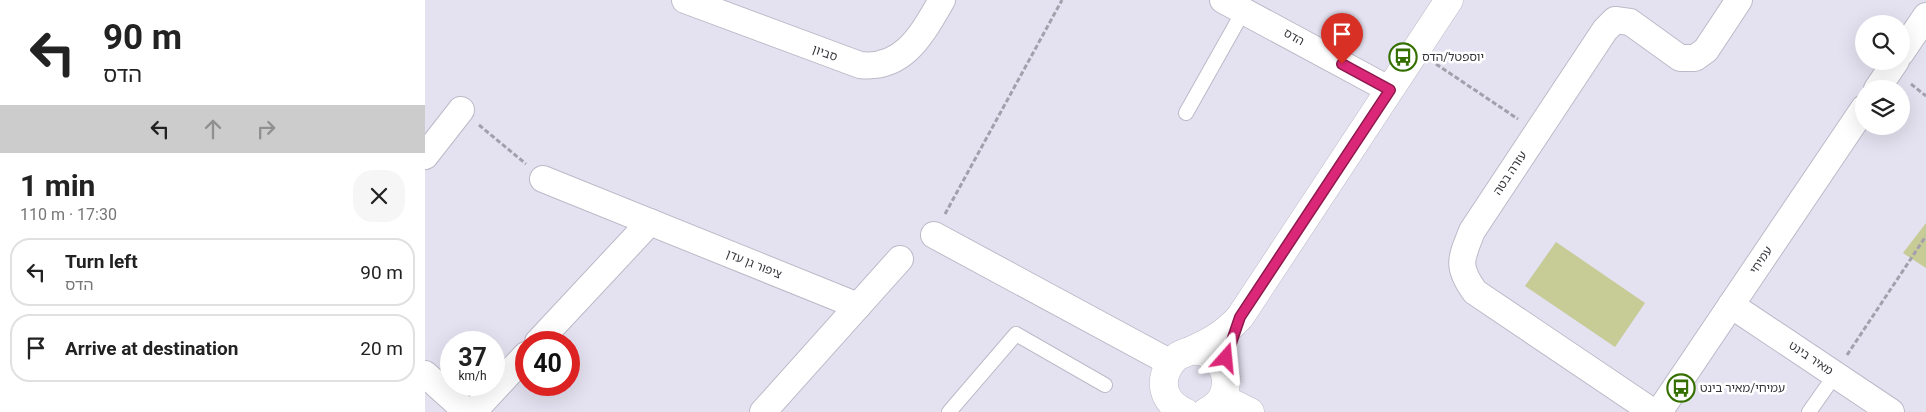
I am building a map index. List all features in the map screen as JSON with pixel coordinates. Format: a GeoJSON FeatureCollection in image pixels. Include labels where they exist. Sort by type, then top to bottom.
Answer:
{"type":"FeatureCollection","features":[{"type":"Feature","properties":{"kind":"street","name":"סביון"},"geometry":{"type":"LineString","coordinates":[[685,0],[860,65],[875,67],[893,61],[908,49],[924,29],[942,0]]}},
{"type":"Feature","properties":{"kind":"street"},"geometry":{"type":"LineString","coordinates":[[1171,406],[1163,383],[1165,372],[1177,358],[1211,342],[1229,329],[1240,317],[1449,0]]}},
{"type":"Feature","properties":{"kind":"street","name":"עזרה בטה"},"geometry":{"type":"LineString","coordinates":[[1653,412],[1475,292],[1467,281],[1461,263],[1472,231],[1605,30],[1615,20],[1630,22],[1680,58],[1695,58],[1706,50],[1739,0]]}},
{"type":"Feature","properties":{"kind":"street","name":"הדס"},"geometry":{"type":"LineString","coordinates":[[1234,5],[1390,90]]}},
{"type":"Feature","properties":{"kind":"street"},"geometry":{"type":"LineString","coordinates":[[1910,40],[1926,16]]}},
{"type":"Feature","properties":{"kind":"street"},"geometry":{"type":"LineString","coordinates":[[427,151],[461,110]]}},
{"type":"Feature","properties":{"kind":"street","name":"עמיחי"},"geometry":{"type":"LineString","coordinates":[[1659,412],[1855,121]]}},
{"type":"Feature","properties":{"kind":"street","name":"ציפור גן עדן"},"geometry":{"type":"LineString","coordinates":[[543,179],[858,306]]}},
{"type":"Feature","properties":{"kind":"street"},"geometry":{"type":"LineString","coordinates":[[548,331],[650,222]]}},
{"type":"Feature","properties":{"kind":"street"},"geometry":{"type":"LineString","coordinates":[[934,235],[1177,358],[1201,352],[1210,355],[1218,393],[1248,411]]}},
{"type":"Feature","properties":{"kind":"street"},"geometry":{"type":"LineString","coordinates":[[763,412],[900,259]]}},
{"type":"Feature","properties":{"kind":"street","name":"מאיר בינט"},"geometry":{"type":"LineString","coordinates":[[1731,305],[1891,412]]}},
{"type":"Feature","properties":{"kind":"street"},"geometry":{"type":"LineString","coordinates":[[1218,393],[1240,317]]}},
{"type":"Feature","properties":{"kind":"street"},"geometry":{"type":"LineString","coordinates":[[473,412],[515,367]]}},
{"type":"Feature","properties":{"kind":"street"},"geometry":{"type":"LineString","coordinates":[[425,374],[467,412]]}},
{"type":"Feature","properties":{"kind":"lane"},"geometry":{"type":"LineString","coordinates":[[1186,113],[1234,5]]}},
{"type":"Feature","properties":{"kind":"lane"},"geometry":{"type":"LineString","coordinates":[[949,412],[1016,334],[1105,384]]}},
{"type":"Feature","properties":{"kind":"lane"},"geometry":{"type":"LineString","coordinates":[[1809,412],[1835,374]]}},
{"type":"Feature","properties":{"kind":"path"},"geometry":{"type":"LineString","coordinates":[[934,235],[1063,0]]}},
{"type":"Feature","properties":{"kind":"path"},"geometry":{"type":"LineString","coordinates":[[1417,50],[1538,132]]}},
{"type":"Feature","properties":{"kind":"path"},"geometry":{"type":"LineString","coordinates":[[461,110],[543,179]]}},
{"type":"Feature","properties":{"kind":"path"},"geometry":{"type":"LineString","coordinates":[[1835,374],[1926,236]]}},
{"type":"Feature","properties":{"kind":"green space"},"geometry":{"type":"Polygon","coordinates":[[[1926,223],[1926,268],[1903,253],[1926,223]]]}},
{"type":"Feature","properties":{"kind":"green space"},"geometry":{"type":"Polygon","coordinates":[[[1556,242],[1645,303],[1615,347],[1525,286],[1556,242]]]}},
{"type":"Feature","properties":{"kind":"place","name":"יוספטל/הדס"},"geometry":{"type":"Point","coordinates":[1403,57]}},
{"type":"Feature","properties":{"kind":"place","name":"עמיחי/מאיר בינט"},"geometry":{"type":"Point","coordinates":[1681,388]}},
{"type":"Feature","properties":{"kind":"route"},"geometry":{"type":"LineString","coordinates":[[1226,358],[1240,317],[1390,90],[1342,64]]}}]}
